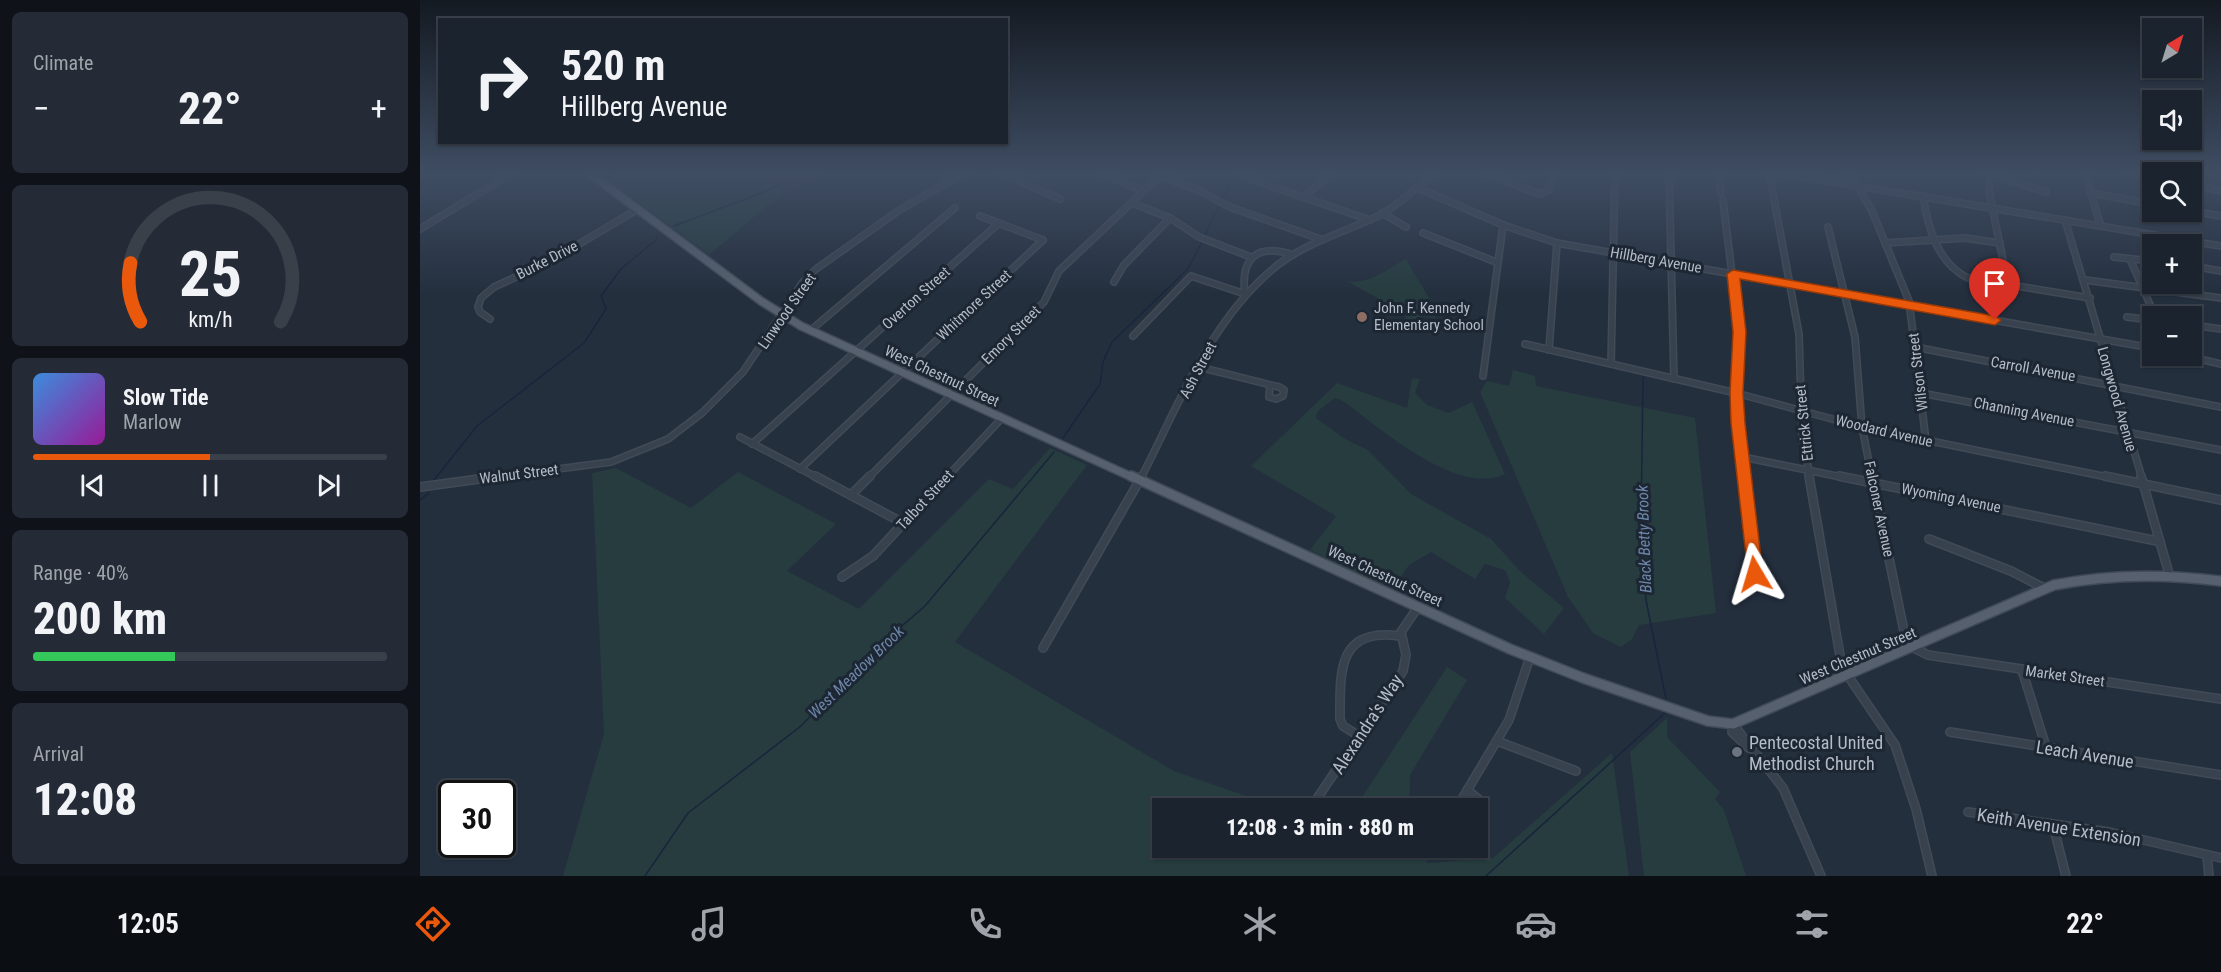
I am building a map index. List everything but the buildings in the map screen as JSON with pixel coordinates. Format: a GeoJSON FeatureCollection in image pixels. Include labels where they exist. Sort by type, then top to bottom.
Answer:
{"type":"FeatureCollection","features":[{"type":"Feature","properties":{"kind":"main road","name":"West Chestnut Street"},"geometry":{"type":"LineString","coordinates":[[643,213],[783,316],[811,330],[1139,482],[1256,532],[1530,657],[1708,721],[1733,724],[2044,588],[2076,580],[2170,577],[2221,581]]}},
{"type":"Feature","properties":{"kind":"street"},"geometry":{"type":"LineString","coordinates":[[420,229],[444,213]]}},
{"type":"Feature","properties":{"kind":"street","name":"Burke Drive"},"geometry":{"type":"LineString","coordinates":[[490,319],[480,312],[478,307],[487,292],[547,263],[631,213]]}},
{"type":"Feature","properties":{"kind":"street","name":"Linwood Street"},"geometry":{"type":"LineString","coordinates":[[619,460],[661,443],[702,413],[749,365],[806,279],[820,265],[895,213]]}},
{"type":"Feature","properties":{"kind":"street"},"geometry":{"type":"LineString","coordinates":[[811,330],[949,213]]}},
{"type":"Feature","properties":{"kind":"street","name":"Emory Street"},"geometry":{"type":"LineString","coordinates":[[851,495],[1047,300],[1053,279],[1059,271],[1121,213]]}},
{"type":"Feature","properties":{"kind":"street"},"geometry":{"type":"LineString","coordinates":[[1157,213],[1170,218],[1199,237],[1251,257],[1268,250],[1293,255]]}},
{"type":"Feature","properties":{"kind":"street"},"geometry":{"type":"LineString","coordinates":[[1246,213],[1323,240]]}},
{"type":"Feature","properties":{"kind":"street"},"geometry":{"type":"LineString","coordinates":[[1350,213],[1370,220]]}},
{"type":"Feature","properties":{"kind":"street"},"geometry":{"type":"LineString","coordinates":[[1382,213],[1406,227]]}},
{"type":"Feature","properties":{"kind":"street","name":"Ash Street"},"geometry":{"type":"LineString","coordinates":[[1043,648],[1139,482],[1219,331],[1245,294],[1269,271],[1293,255],[1382,213]]}},
{"type":"Feature","properties":{"kind":"street","name":"Hillberg Avenue"},"geometry":{"type":"LineString","coordinates":[[1475,213],[1557,243],[2142,346]]}},
{"type":"Feature","properties":{"kind":"street"},"geometry":{"type":"LineString","coordinates":[[1611,364],[1615,213]]}},
{"type":"Feature","properties":{"kind":"street"},"geometry":{"type":"LineString","coordinates":[[1671,213],[1674,379]]}},
{"type":"Feature","properties":{"kind":"street"},"geometry":{"type":"LineString","coordinates":[[1724,213],[1739,332],[1736,393],[1756,587]]}},
{"type":"Feature","properties":{"kind":"street","name":"Ettrick Street"},"geometry":{"type":"LineString","coordinates":[[1778,213],[1799,333],[1800,410],[1845,675]]}},
{"type":"Feature","properties":{"kind":"street","name":"Wilson Street"},"geometry":{"type":"LineString","coordinates":[[1871,213],[1910,305],[1926,441]]}},
{"type":"Feature","properties":{"kind":"street"},"geometry":{"type":"LineString","coordinates":[[1928,213],[1935,240],[1955,273],[2090,298]]}},
{"type":"Feature","properties":{"kind":"street"},"geometry":{"type":"LineString","coordinates":[[1994,213],[2008,284]]}},
{"type":"Feature","properties":{"kind":"street"},"geometry":{"type":"LineString","coordinates":[[2022,213],[2221,246]]}},
{"type":"Feature","properties":{"kind":"street"},"geometry":{"type":"LineString","coordinates":[[2097,213],[2100,225]]}},
{"type":"Feature","properties":{"kind":"street"},"geometry":{"type":"LineString","coordinates":[[2203,213],[2221,216]]}},
{"type":"Feature","properties":{"kind":"street"},"geometry":{"type":"LineString","coordinates":[[980,216],[999,223]]}},
{"type":"Feature","properties":{"kind":"street"},"geometry":{"type":"LineString","coordinates":[[1114,282],[1124,265],[1170,218]]}},
{"type":"Feature","properties":{"kind":"street"},"geometry":{"type":"LineString","coordinates":[[420,221],[432,220]]}},
{"type":"Feature","properties":{"kind":"street","name":"Longwood Avenue"},"geometry":{"type":"LineString","coordinates":[[2065,220],[2085,280],[2157,541],[2170,577]]}},
{"type":"Feature","properties":{"kind":"street","name":"Whitmore Street"},"geometry":{"type":"LineString","coordinates":[[800,469],[1043,240],[999,223]]}},
{"type":"Feature","properties":{"kind":"street","name":"Overton Street"},"geometry":{"type":"LineString","coordinates":[[752,444],[999,223]]}},
{"type":"Feature","properties":{"kind":"street"},"geometry":{"type":"LineString","coordinates":[[1483,376],[1496,262],[1503,225]]}},
{"type":"Feature","properties":{"kind":"street","name":"Falconer Avenue"},"geometry":{"type":"LineString","coordinates":[[1828,227],[1856,343],[1862,427],[1905,636],[1912,647]]}},
{"type":"Feature","properties":{"kind":"street"},"geometry":{"type":"LineString","coordinates":[[1423,233],[1496,262]]}},
{"type":"Feature","properties":{"kind":"street"},"geometry":{"type":"LineString","coordinates":[[1885,243],[1965,238],[2000,243]]}},
{"type":"Feature","properties":{"kind":"street"},"geometry":{"type":"LineString","coordinates":[[1549,350],[1557,243]]}},
{"type":"Feature","properties":{"kind":"street"},"geometry":{"type":"LineString","coordinates":[[1133,336],[1138,328],[1191,276],[1245,294],[1243,280],[1251,257]]}},
{"type":"Feature","properties":{"kind":"street"},"geometry":{"type":"LineString","coordinates":[[2114,257],[2142,260]]}},
{"type":"Feature","properties":{"kind":"street"},"geometry":{"type":"LineString","coordinates":[[2130,259],[2142,284]]}},
{"type":"Feature","properties":{"kind":"street"},"geometry":{"type":"LineString","coordinates":[[2202,268],[2221,271]]}},
{"type":"Feature","properties":{"kind":"street"},"geometry":{"type":"LineString","coordinates":[[2085,280],[2142,288]]}},
{"type":"Feature","properties":{"kind":"street"},"geometry":{"type":"LineString","coordinates":[[2190,294],[2221,298]]}},
{"type":"Feature","properties":{"kind":"street"},"geometry":{"type":"LineString","coordinates":[[2127,317],[2142,318]]}},
{"type":"Feature","properties":{"kind":"street"},"geometry":{"type":"LineString","coordinates":[[2202,326],[2221,329]]}},
{"type":"Feature","properties":{"kind":"street","name":"Woodard Avenue"},"geometry":{"type":"LineString","coordinates":[[1525,344],[1736,393],[1862,427],[2221,500]]}},
{"type":"Feature","properties":{"kind":"street","name":"Carroll Avenue"},"geometry":{"type":"LineString","coordinates":[[1915,347],[2221,407]]}},
{"type":"Feature","properties":{"kind":"street"},"geometry":{"type":"LineString","coordinates":[[2202,360],[2221,364]]}},
{"type":"Feature","properties":{"kind":"street"},"geometry":{"type":"LineString","coordinates":[[1199,367],[1270,385]]}},
{"type":"Feature","properties":{"kind":"street","name":"Channing Avenue"},"geometry":{"type":"LineString","coordinates":[[1921,393],[2221,450]]}},
{"type":"Feature","properties":{"kind":"street","name":"Talbot Street"},"geometry":{"type":"LineString","coordinates":[[842,577],[867,561],[1002,418]]}},
{"type":"Feature","properties":{"kind":"street"},"geometry":{"type":"LineString","coordinates":[[740,437],[903,523]]}},
{"type":"Feature","properties":{"kind":"street","name":"Wyoming Avenue"},"geometry":{"type":"LineString","coordinates":[[1743,457],[2157,541]]}},
{"type":"Feature","properties":{"kind":"street","name":"Walnut Street"},"geometry":{"type":"LineString","coordinates":[[420,487],[619,460]]}},
{"type":"Feature","properties":{"kind":"street"},"geometry":{"type":"LineString","coordinates":[[1929,540],[2011,571],[2044,588]]}},
{"type":"Feature","properties":{"kind":"street"},"geometry":{"type":"LineString","coordinates":[[1359,736],[1343,726],[1340,719],[1346,655],[1350,648],[1369,637],[1382,634],[1400,636],[1418,607]]}},
{"type":"Feature","properties":{"kind":"street","name":"Alexandra's Way"},"geometry":{"type":"LineString","coordinates":[[1317,798],[1403,671],[1407,655],[1400,636]]}},
{"type":"Feature","properties":{"kind":"street","name":"Market Street"},"geometry":{"type":"LineString","coordinates":[[1912,647],[1928,655],[2221,699]]}},
{"type":"Feature","properties":{"kind":"street"},"geometry":{"type":"LineString","coordinates":[[1463,798],[1509,720],[1530,657]]}},
{"type":"Feature","properties":{"kind":"street"},"geometry":{"type":"LineString","coordinates":[[2022,670],[2046,747]]}},
{"type":"Feature","properties":{"kind":"street"},"geometry":{"type":"LineString","coordinates":[[1845,675],[1895,745],[1916,809],[1932,876]]}},
{"type":"Feature","properties":{"kind":"street"},"geometry":{"type":"LineString","coordinates":[[1733,724],[1732,732],[1736,738],[1759,756],[1778,779],[1788,797],[1821,876]]}},
{"type":"Feature","properties":{"kind":"street","name":"Leach Avenue"},"geometry":{"type":"LineString","coordinates":[[1950,732],[2221,775]]}},
{"type":"Feature","properties":{"kind":"street"},"geometry":{"type":"LineString","coordinates":[[1497,741],[1576,771]]}},
{"type":"Feature","properties":{"kind":"street"},"geometry":{"type":"LineString","coordinates":[[1467,790],[1477,798]]}},
{"type":"Feature","properties":{"kind":"street","name":"Keith Avenue Extension"},"geometry":{"type":"LineString","coordinates":[[1968,812],[2109,832],[2221,858]]}},
{"type":"Feature","properties":{"kind":"street"},"geometry":{"type":"LineString","coordinates":[[2053,825],[2066,876]]}},
{"type":"Feature","properties":{"kind":"street"},"geometry":{"type":"LineString","coordinates":[[2207,855],[2209,876]]}},
{"type":"Feature","properties":{"kind":"green space"},"geometry":{"type":"Polygon","coordinates":[[[653,213],[759,213],[709,255],[653,213]]]}},
{"type":"Feature","properties":{"kind":"green space"},"geometry":{"type":"Polygon","coordinates":[[[1406,259],[1436,310],[1435,318],[1423,316],[1422,320],[1406,320],[1404,313],[1347,281],[1363,281],[1406,259]]]}},
{"type":"Feature","properties":{"kind":"green space"},"geometry":{"type":"Polygon","coordinates":[[[1513,370],[1535,376],[1536,386],[1695,418],[1716,613],[1639,625],[1632,639],[1621,647],[1593,633],[1568,597],[1480,392],[1487,381],[1509,386],[1513,370]]]}},
{"type":"Feature","properties":{"kind":"green space"},"geometry":{"type":"Polygon","coordinates":[[[1412,378],[1420,379],[1415,393],[1427,405],[1449,413],[1472,402],[1505,474],[1486,479],[1465,476],[1442,468],[1398,442],[1343,401],[1335,398],[1318,411],[1316,418],[1345,439],[1368,450],[1411,494],[1491,539],[1521,572],[1564,608],[1544,634],[1505,598],[1510,582],[1505,570],[1485,564],[1475,579],[1431,552],[1409,565],[1392,590],[1310,550],[1336,516],[1251,466],[1337,383],[1407,408],[1412,378]]]}},
{"type":"Feature","properties":{"kind":"green space"},"geometry":{"type":"Polygon","coordinates":[[[1050,448],[1087,465],[955,642],[1174,771],[1252,798],[1152,798],[1152,858],[1425,858],[1428,863],[1493,858],[1612,753],[1629,876],[563,876],[604,734],[592,473],[616,468],[691,508],[738,472],[836,524],[787,571],[859,609],[989,479],[1013,489],[1050,448]]]}},
{"type":"Feature","properties":{"kind":"green space"},"geometry":{"type":"Polygon","coordinates":[[[1447,667],[1467,680],[1410,775],[1409,798],[1362,798],[1447,667]]]}},
{"type":"Feature","properties":{"kind":"green space"},"geometry":{"type":"Polygon","coordinates":[[[1667,718],[1667,737],[1720,792],[1715,799],[1724,810],[1746,876],[1644,876],[1630,752],[1667,718]]]}},
{"type":"Feature","properties":{"kind":"waterway"},"geometry":{"type":"LineString","coordinates":[[674,226],[709,213]]}},
{"type":"Feature","properties":{"kind":"waterway","name":"West Meadow Brook"},"geometry":{"type":"LineString","coordinates":[[1205,235],[1215,213]]}},
{"type":"Feature","properties":{"kind":"waterway"},"geometry":{"type":"LineString","coordinates":[[434,480],[477,426],[584,343],[606,309],[601,296],[621,269],[657,239]]}},
{"type":"Feature","properties":{"kind":"waterway","name":"West Meadow Brook"},"geometry":{"type":"LineString","coordinates":[[1063,438],[1100,384],[1103,362],[1112,342],[1188,269],[1202,242]]}},
{"type":"Feature","properties":{"kind":"waterway","name":"Black Betty Brook"},"geometry":{"type":"LineString","coordinates":[[1643,377],[1641,529],[1646,600],[1666,699]]}},
{"type":"Feature","properties":{"kind":"waterway","name":"West Meadow Brook"},"geometry":{"type":"LineString","coordinates":[[645,876],[688,813],[801,726],[867,656],[925,606],[1054,452]]}},
{"type":"Feature","properties":{"kind":"waterway"},"geometry":{"type":"LineString","coordinates":[[420,500],[429,493]]}},
{"type":"Feature","properties":{"kind":"waterway","name":"Black Betty Brook"},"geometry":{"type":"LineString","coordinates":[[1486,876],[1666,712]]}},
{"type":"Feature","properties":{"kind":"place","name":"John F. Kennedy Elementary School"},"geometry":{"type":"Point","coordinates":[1362,317]}},
{"type":"Feature","properties":{"kind":"place","name":"Pentecostal United Methodist Church"},"geometry":{"type":"Point","coordinates":[1737,752]}},
{"type":"Feature","properties":{"kind":"route"},"geometry":{"type":"LineString","coordinates":[[1755,574],[1738,423],[1736,393],[1740,355],[1733,274],[1995,320]]}}]}
